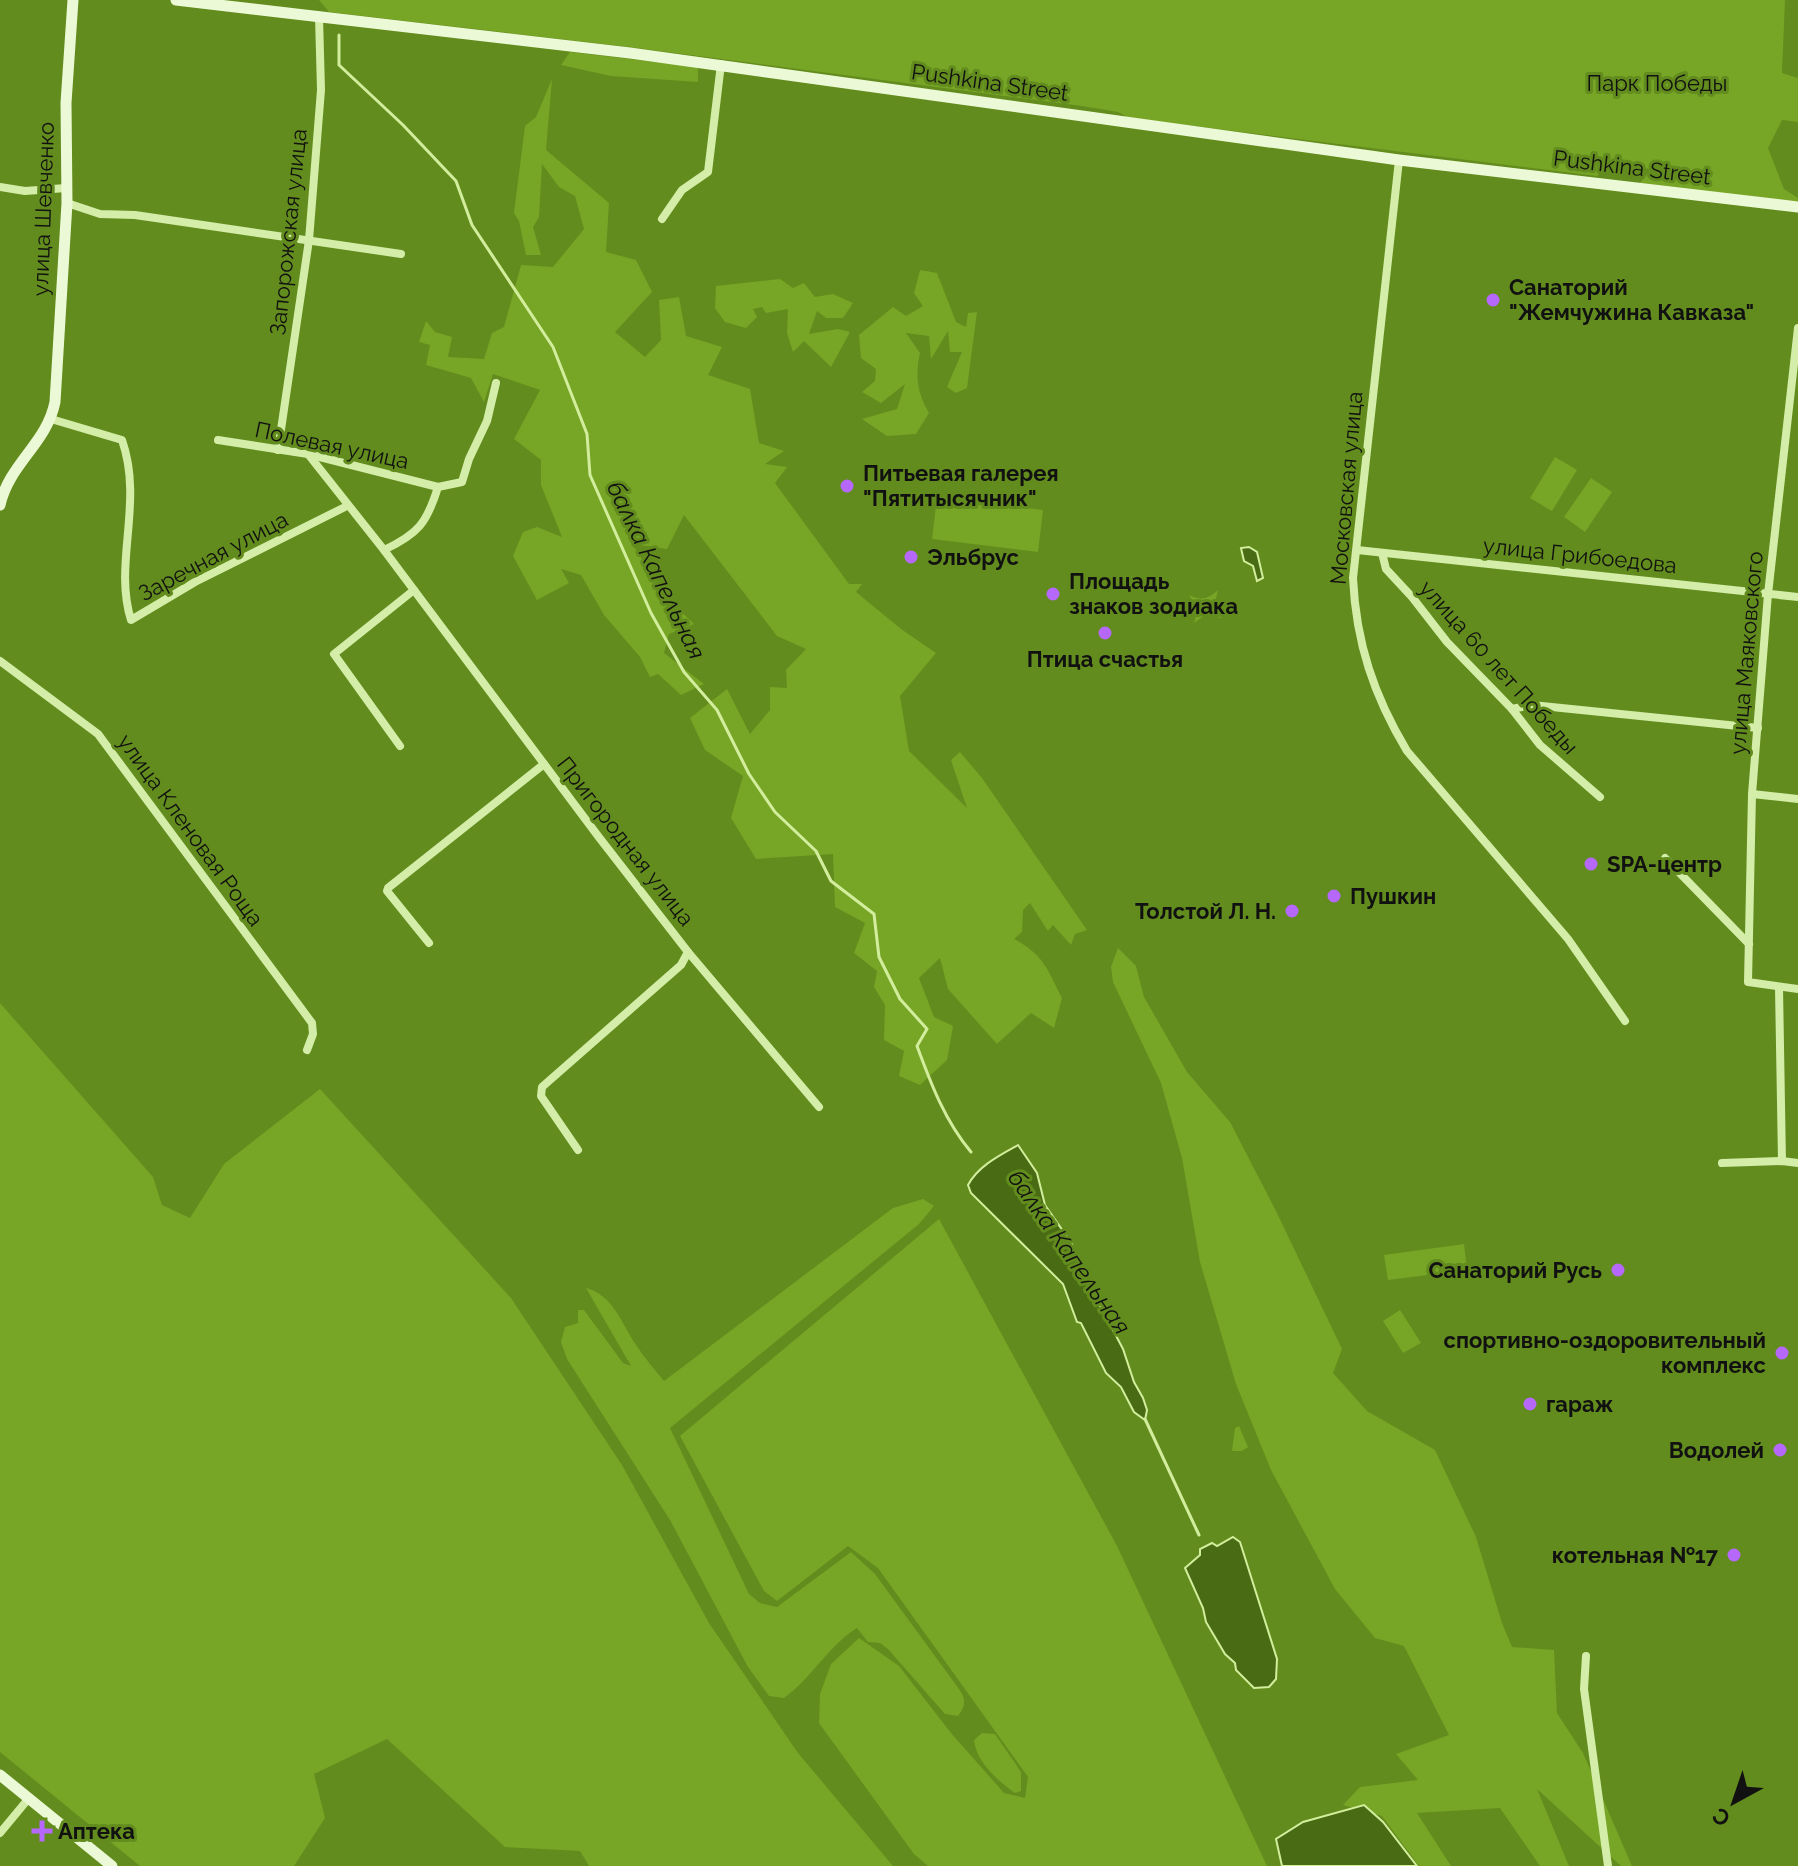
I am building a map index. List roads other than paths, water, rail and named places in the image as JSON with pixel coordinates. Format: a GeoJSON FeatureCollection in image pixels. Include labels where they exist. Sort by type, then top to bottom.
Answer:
{"type":"FeatureCollection","features":[{"type":"Feature","properties":{"kind":"street","name":"улица Шевченко"},"geometry":{"type":"LineString","coordinates":[[51,419],[55,402],[67,203],[66,103],[73,0]]}},
{"type":"Feature","properties":{"kind":"street","name":"Pushkina Street"},"geometry":{"type":"LineString","coordinates":[[176,0],[721,64],[1399,160],[1798,207]]}},
{"type":"Feature","properties":{"kind":"street","name":"Запорожская улица"},"geometry":{"type":"LineString","coordinates":[[278,450],[309,240],[321,90],[320,18]]}},
{"type":"Feature","properties":{"kind":"street"},"geometry":{"type":"LineString","coordinates":[[662,219],[682,190],[708,172],[721,64]]}},
{"type":"Feature","properties":{"kind":"street","name":"Московская улица"},"geometry":{"type":"LineString","coordinates":[[1399,160],[1353,578],[1355,605],[1370,679],[1386,716],[1407,751],[1568,939],[1625,1021]]}},
{"type":"Feature","properties":{"kind":"street"},"geometry":{"type":"LineString","coordinates":[[0,187],[25,191],[66,188]]}},
{"type":"Feature","properties":{"kind":"street"},"geometry":{"type":"LineString","coordinates":[[67,203],[100,214],[135,215],[401,254]]}},
{"type":"Feature","properties":{"kind":"street","name":"улица Маяковского"},"geometry":{"type":"LineString","coordinates":[[1779,988],[1748,982],[1752,794],[1768,594],[1794,406],[1798,328]]}},
{"type":"Feature","properties":{"kind":"street"},"geometry":{"type":"LineString","coordinates":[[384,550],[421,527],[431,511],[438,487],[462,482],[487,421],[496,383]]}},
{"type":"Feature","properties":{"kind":"street"},"geometry":{"type":"LineString","coordinates":[[0,505],[9,478],[43,435],[51,419]]}},
{"type":"Feature","properties":{"kind":"street","name":"Заречная улица"},"geometry":{"type":"LineString","coordinates":[[51,419],[122,440],[129,461],[132,497],[125,600],[131,620],[195,582],[347,506]]}},
{"type":"Feature","properties":{"kind":"street","name":"Полевая улица"},"geometry":{"type":"LineString","coordinates":[[218,440],[308,454],[438,487]]}},
{"type":"Feature","properties":{"kind":"street","name":"Пригородная улица"},"geometry":{"type":"LineString","coordinates":[[308,454],[688,952],[819,1107]]}},
{"type":"Feature","properties":{"kind":"street","name":"улица Грибоедова"},"geometry":{"type":"LineString","coordinates":[[1357,550],[1798,597]]}},
{"type":"Feature","properties":{"kind":"street","name":"улица 60 лет Победы"},"geometry":{"type":"LineString","coordinates":[[1382,553],[1386,569],[1447,642],[1512,709],[1540,745],[1600,797]]}},
{"type":"Feature","properties":{"kind":"street"},"geometry":{"type":"LineString","coordinates":[[400,746],[334,654],[414,590]]}},
{"type":"Feature","properties":{"kind":"street","name":"улица Кленовая Роща"},"geometry":{"type":"LineString","coordinates":[[0,661],[98,734],[312,1023],[313,1034],[307,1050]]}},
{"type":"Feature","properties":{"kind":"street"},"geometry":{"type":"LineString","coordinates":[[1512,709],[1532,705],[1758,728]]}},
{"type":"Feature","properties":{"kind":"street"},"geometry":{"type":"LineString","coordinates":[[429,943],[387,891],[388,888],[544,764]]}},
{"type":"Feature","properties":{"kind":"street"},"geometry":{"type":"LineString","coordinates":[[1752,794],[1798,799]]}},
{"type":"Feature","properties":{"kind":"street"},"geometry":{"type":"LineString","coordinates":[[1665,858],[1749,944]]}},
{"type":"Feature","properties":{"kind":"street"},"geometry":{"type":"LineString","coordinates":[[578,1150],[541,1096],[542,1087],[681,965],[688,952]]}},
{"type":"Feature","properties":{"kind":"street"},"geometry":{"type":"LineString","coordinates":[[1782,1161],[1779,988],[1798,989]]}},
{"type":"Feature","properties":{"kind":"street"},"geometry":{"type":"LineString","coordinates":[[1722,1163],[1798,1163]]}},
{"type":"Feature","properties":{"kind":"street"},"geometry":{"type":"LineString","coordinates":[[1586,1656],[1584,1689],[1608,1866]]}},
{"type":"Feature","properties":{"kind":"street"},"geometry":{"type":"LineString","coordinates":[[0,1775],[112,1866]]}},
{"type":"Feature","properties":{"kind":"street"},"geometry":{"type":"LineString","coordinates":[[0,1833],[29,1798]]}},
{"type":"Feature","properties":{"kind":"water"},"geometry":{"type":"Polygon","coordinates":[[[1249,547],[1257,552],[1263,578],[1257,581],[1253,566],[1244,561],[1241,548],[1249,547]]]}},
{"type":"Feature","properties":{"kind":"water"},"geometry":{"type":"Polygon","coordinates":[[[1018,1145],[1037,1173],[1045,1205],[1072,1244],[1078,1264],[1123,1349],[1147,1410],[1145,1420],[1134,1412],[1121,1387],[1106,1373],[1081,1323],[1077,1322],[1063,1284],[971,1193],[968,1185],[978,1172],[1018,1145]]]}},
{"type":"Feature","properties":{"kind":"water"},"geometry":{"type":"Polygon","coordinates":[[[1233,1537],[1240,1542],[1277,1659],[1276,1679],[1269,1687],[1254,1688],[1236,1670],[1235,1663],[1225,1654],[1206,1622],[1185,1568],[1200,1555],[1200,1549],[1212,1543],[1217,1546],[1233,1537]]]}},
{"type":"Feature","properties":{"kind":"water"},"geometry":{"type":"Polygon","coordinates":[[[1364,1805],[1383,1822],[1417,1866],[1282,1866],[1276,1839],[1303,1822],[1364,1805]]]}},
{"type":"Feature","properties":{"kind":"waterway","name":"балка Капельная"},"geometry":{"type":"LineString","coordinates":[[339,35],[339,65],[403,125],[456,181],[472,225],[553,347],[587,434],[590,475],[651,613],[684,672],[717,710],[749,774],[775,812],[816,851],[831,881],[874,914],[879,957],[900,999],[927,1029],[917,1046],[946,1115],[971,1152]]}},
{"type":"Feature","properties":{"kind":"waterway","name":"балка Капельная"},"geometry":{"type":"LineString","coordinates":[[1145,1419],[1199,1535]]}},
{"type":"Feature","properties":{"kind":"place","name":"Санаторий \"Жемчужина Кавказа\""},"geometry":{"type":"Point","coordinates":[1493,300]}},
{"type":"Feature","properties":{"kind":"place","name":"Питьевая галерея \"Пятитысячник\""},"geometry":{"type":"Point","coordinates":[847,486]}},
{"type":"Feature","properties":{"kind":"place","name":"Эльбрус"},"geometry":{"type":"Point","coordinates":[911,557]}},
{"type":"Feature","properties":{"kind":"place","name":"Площадь знаков зодиака"},"geometry":{"type":"Point","coordinates":[1053,594]}},
{"type":"Feature","properties":{"kind":"place","name":"Птица счастья"},"geometry":{"type":"Point","coordinates":[1105,633]}},
{"type":"Feature","properties":{"kind":"place","name":"SPA-центр"},"geometry":{"type":"Point","coordinates":[1591,864]}},
{"type":"Feature","properties":{"kind":"place","name":"Пушкин"},"geometry":{"type":"Point","coordinates":[1334,896]}},
{"type":"Feature","properties":{"kind":"place","name":"Толстой Л. Н."},"geometry":{"type":"Point","coordinates":[1292,911]}},
{"type":"Feature","properties":{"kind":"place","name":"Санаторий Русь"},"geometry":{"type":"Point","coordinates":[1618,1270]}},
{"type":"Feature","properties":{"kind":"place","name":"спортивно-оздоровительный комплекс"},"geometry":{"type":"Point","coordinates":[1782,1353]}},
{"type":"Feature","properties":{"kind":"place","name":"гараж"},"geometry":{"type":"Point","coordinates":[1530,1404]}},
{"type":"Feature","properties":{"kind":"place","name":"Водолей"},"geometry":{"type":"Point","coordinates":[1780,1450]}},
{"type":"Feature","properties":{"kind":"place","name":"котельная №17"},"geometry":{"type":"Point","coordinates":[1734,1555]}},
{"type":"Feature","properties":{"kind":"place","name":"Аптека"},"geometry":{"type":"Point","coordinates":[42,1831]}},
{"type":"Feature","properties":{"kind":"park label","name":"Парк Победы"},"geometry":{"type":"Point","coordinates":[1657,83]}}]}
